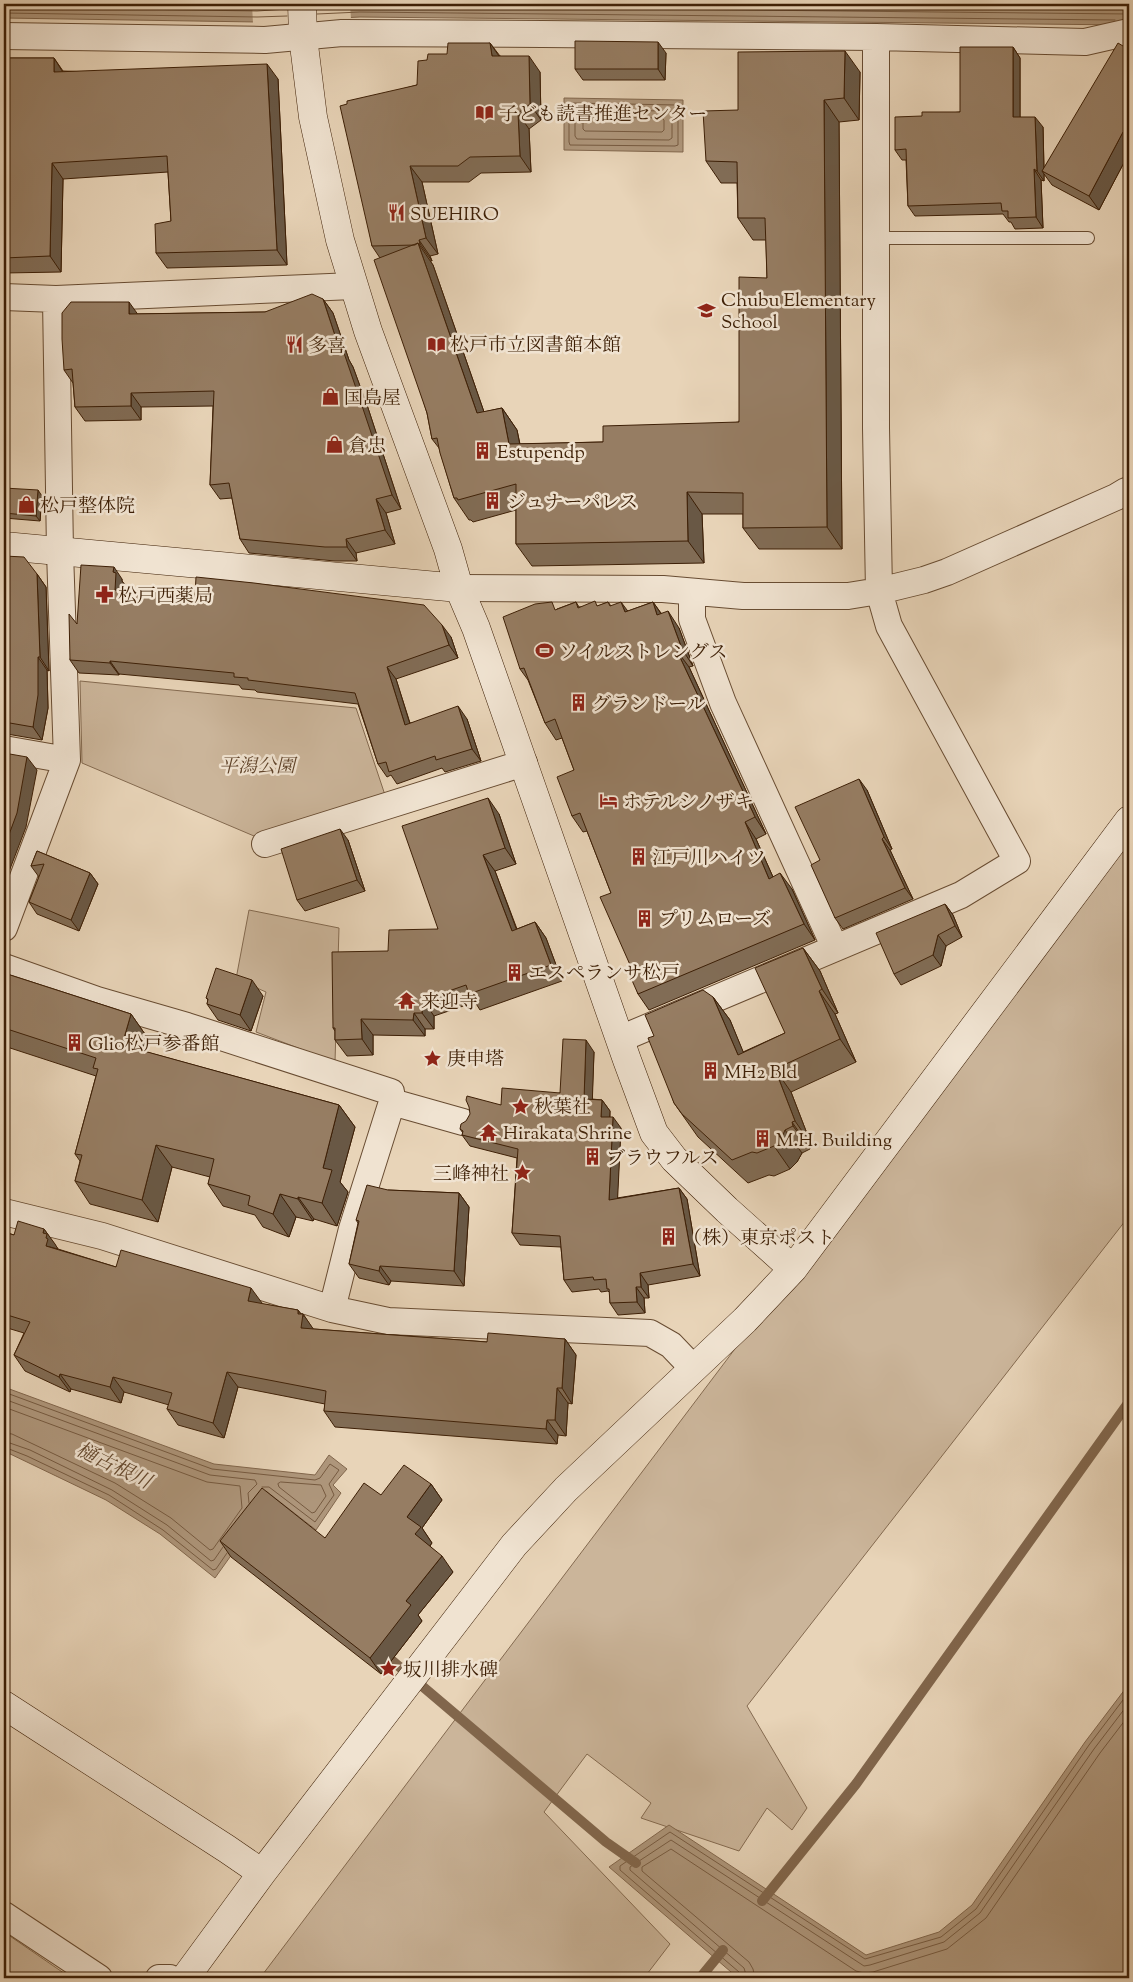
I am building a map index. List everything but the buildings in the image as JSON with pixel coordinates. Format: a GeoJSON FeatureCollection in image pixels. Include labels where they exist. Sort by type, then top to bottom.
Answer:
{"type":"FeatureCollection","features":[{"type":"Feature","properties":{"kind":"street"},"geometry":{"type":"LineString","coordinates":[[303,21],[313,117],[340,240],[353,286],[654,1133],[674,1159],[793,1269]]}},
{"type":"Feature","properties":{"kind":"street"},"geometry":{"type":"LineString","coordinates":[[4,36],[265,40],[303,21],[342,33],[876,37],[1085,42],[1129,32]]}},
{"type":"Feature","properties":{"kind":"street"},"geometry":{"type":"LineString","coordinates":[[620,1039],[961,895],[1017,862],[889,626],[879,591],[876,37]]}},
{"type":"Feature","properties":{"kind":"street"},"geometry":{"type":"LineString","coordinates":[[4,297],[56,299],[353,286]]}},
{"type":"Feature","properties":{"kind":"street"},"geometry":{"type":"LineString","coordinates":[[4,928],[67,760],[60,552],[56,299]]}},
{"type":"Feature","properties":{"kind":"street"},"geometry":{"type":"LineString","coordinates":[[4,546],[459,588],[663,589],[720,595],[848,596],[879,591],[924,580],[947,572],[1099,506],[1128,490]]}},
{"type":"Feature","properties":{"kind":"street"},"geometry":{"type":"LineString","coordinates":[[692,592],[692,619],[723,703],[835,948]]}},
{"type":"Feature","properties":{"kind":"street"},"geometry":{"type":"LineString","coordinates":[[4,749],[67,760]]}},
{"type":"Feature","properties":{"kind":"street"},"geometry":{"type":"LineString","coordinates":[[265,844],[524,763]]}},
{"type":"Feature","properties":{"kind":"street"},"geometry":{"type":"LineString","coordinates":[[185,1978],[262,1873],[514,1545],[566,1489],[745,1320],[793,1269],[1129,820]]}},
{"type":"Feature","properties":{"kind":"street"},"geometry":{"type":"LineString","coordinates":[[4,967],[97,1000],[187,1026],[391,1092],[392,1102],[352,1229],[332,1309]]}},
{"type":"Feature","properties":{"kind":"street"},"geometry":{"type":"LineString","coordinates":[[392,1102],[463,1122]]}},
{"type":"Feature","properties":{"kind":"street"},"geometry":{"type":"LineString","coordinates":[[4,1212],[102,1236],[332,1309],[388,1321],[650,1333],[671,1344],[693,1368]]}},
{"type":"Feature","properties":{"kind":"street"},"geometry":{"type":"LineString","coordinates":[[4,1705],[211,1838],[262,1873]]}},
{"type":"Feature","properties":{"kind":"street"},"geometry":{"type":"LineString","coordinates":[[4,1915],[99,1978]]}},
{"type":"Feature","properties":{"kind":"street"},"geometry":{"type":"LineString","coordinates":[[159,1978],[170,1978]]}},
{"type":"Feature","properties":{"kind":"lane"},"geometry":{"type":"LineString","coordinates":[[876,238],[1088,238]]}},
{"type":"Feature","properties":{"kind":"green space","name":"平潟公園"},"geometry":{"type":"Polygon","coordinates":[[[80,681],[356,708],[386,798],[254,836],[82,763],[80,681]]]}},
{"type":"Feature","properties":{"kind":"green space"},"geometry":{"type":"Polygon","coordinates":[[[1129,827],[1129,1216],[747,1706],[807,1808],[792,1830],[767,1808],[739,1851],[641,1818],[651,1803],[587,1754],[544,1812],[670,1944],[644,1978],[260,1978],[1129,827]]]}},
{"type":"Feature","properties":{"kind":"green space"},"geometry":{"type":"Polygon","coordinates":[[[249,910],[339,928],[335,1062],[256,1032],[266,992],[236,979],[249,910]]]}},
{"type":"Feature","properties":{"kind":"green space"},"geometry":{"type":"Polygon","coordinates":[[[4,1932],[71,1978],[4,1978],[4,1932]]]}},
{"type":"Feature","properties":{"kind":"water"},"geometry":{"type":"Polygon","coordinates":[[[4,4],[1129,4],[1129,25],[360,17],[257,22],[4,18],[4,4]]]}},
{"type":"Feature","properties":{"kind":"water"},"geometry":{"type":"Polygon","coordinates":[[[564,98],[683,100],[683,152],[564,150],[564,98]]]}},
{"type":"Feature","properties":{"kind":"water","name":"樋古根川"},"geometry":{"type":"Polygon","coordinates":[[[4,1387],[214,1464],[315,1475],[329,1455],[347,1469],[333,1485],[341,1493],[316,1530],[266,1491],[258,1497],[267,1505],[215,1578],[160,1534],[106,1500],[4,1451],[4,1387]]]}},
{"type":"Feature","properties":{"kind":"water"},"geometry":{"type":"Polygon","coordinates":[[[1129,1684],[1129,1978],[738,1978],[609,1867],[669,1825],[866,1955],[939,1932],[972,1905],[1085,1742],[1129,1684]]]}},
{"type":"Feature","properties":{"kind":"pier"},"geometry":{"type":"Polygon","coordinates":[[[252,4],[350,4],[351,19],[253,24],[252,4]]]}},
{"type":"Feature","properties":{"kind":"waterway"},"geometry":{"type":"LineString","coordinates":[[762,1901],[856,1784],[1129,1402]]}},
{"type":"Feature","properties":{"kind":"waterway"},"geometry":{"type":"LineString","coordinates":[[382,1652],[606,1842],[636,1863]]}},
{"type":"Feature","properties":{"kind":"waterway"},"geometry":{"type":"LineString","coordinates":[[700,1978],[723,1950]]}},
{"type":"Feature","properties":{"kind":"place","name":"子ども読書推進センター"},"geometry":{"type":"Point","coordinates":[485,113]}},
{"type":"Feature","properties":{"kind":"place","name":"SUEHIRO"},"geometry":{"type":"Point","coordinates":[396,213]}},
{"type":"Feature","properties":{"kind":"place","name":"Chubu Elementary School"},"geometry":{"type":"Point","coordinates":[707,310]}},
{"type":"Feature","properties":{"kind":"place","name":"松戸市立図書館本館"},"geometry":{"type":"Point","coordinates":[436,344]}},
{"type":"Feature","properties":{"kind":"place","name":"多喜"},"geometry":{"type":"Point","coordinates":[294,345]}},
{"type":"Feature","properties":{"kind":"place","name":"国島屋"},"geometry":{"type":"Point","coordinates":[330,397]}},
{"type":"Feature","properties":{"kind":"place","name":"倉忠"},"geometry":{"type":"Point","coordinates":[334,445]}},
{"type":"Feature","properties":{"kind":"place","name":"Estupendp"},"geometry":{"type":"Point","coordinates":[483,451]}},
{"type":"Feature","properties":{"kind":"place","name":"ジュナーパレス"},"geometry":{"type":"Point","coordinates":[493,501]}},
{"type":"Feature","properties":{"kind":"place","name":"松戸整体院"},"geometry":{"type":"Point","coordinates":[26,505]}},
{"type":"Feature","properties":{"kind":"place","name":"松戸西薬局"},"geometry":{"type":"Point","coordinates":[104,595]}},
{"type":"Feature","properties":{"kind":"place","name":"ソイルストレングス"},"geometry":{"type":"Point","coordinates":[545,651]}},
{"type":"Feature","properties":{"kind":"place","name":"グランドール"},"geometry":{"type":"Point","coordinates":[578,703]}},
{"type":"Feature","properties":{"kind":"place","name":"ホテルシノザキ"},"geometry":{"type":"Point","coordinates":[609,801]}},
{"type":"Feature","properties":{"kind":"place","name":"江戸川ハイツ"},"geometry":{"type":"Point","coordinates":[638,857]}},
{"type":"Feature","properties":{"kind":"place","name":"プリムローズ"},"geometry":{"type":"Point","coordinates":[645,918]}},
{"type":"Feature","properties":{"kind":"place","name":"エスペランサ松戸"},"geometry":{"type":"Point","coordinates":[514,972]}},
{"type":"Feature","properties":{"kind":"place","name":"来迎寺"},"geometry":{"type":"Point","coordinates":[407,1001]}},
{"type":"Feature","properties":{"kind":"place","name":"Glio松戸参番館"},"geometry":{"type":"Point","coordinates":[74,1043]}},
{"type":"Feature","properties":{"kind":"place","name":"庚申塔"},"geometry":{"type":"Point","coordinates":[433,1058]}},
{"type":"Feature","properties":{"kind":"place","name":"MH2 Bld"},"geometry":{"type":"Point","coordinates":[710,1071]}},
{"type":"Feature","properties":{"kind":"place","name":"秋葉社"},"geometry":{"type":"Point","coordinates":[520,1106]}},
{"type":"Feature","properties":{"kind":"place","name":"Hirakata Shrine"},"geometry":{"type":"Point","coordinates":[489,1132]}},
{"type":"Feature","properties":{"kind":"place","name":"M.H. Building"},"geometry":{"type":"Point","coordinates":[762,1139]}},
{"type":"Feature","properties":{"kind":"place","name":"ブラウフルス"},"geometry":{"type":"Point","coordinates":[592,1157]}},
{"type":"Feature","properties":{"kind":"place","name":"三峰神社"},"geometry":{"type":"Point","coordinates":[523,1173]}},
{"type":"Feature","properties":{"kind":"place","name":"（株）東京ポスト"},"geometry":{"type":"Point","coordinates":[669,1237]}},
{"type":"Feature","properties":{"kind":"place","name":"坂川排水碑"},"geometry":{"type":"Point","coordinates":[389,1669]}}]}
